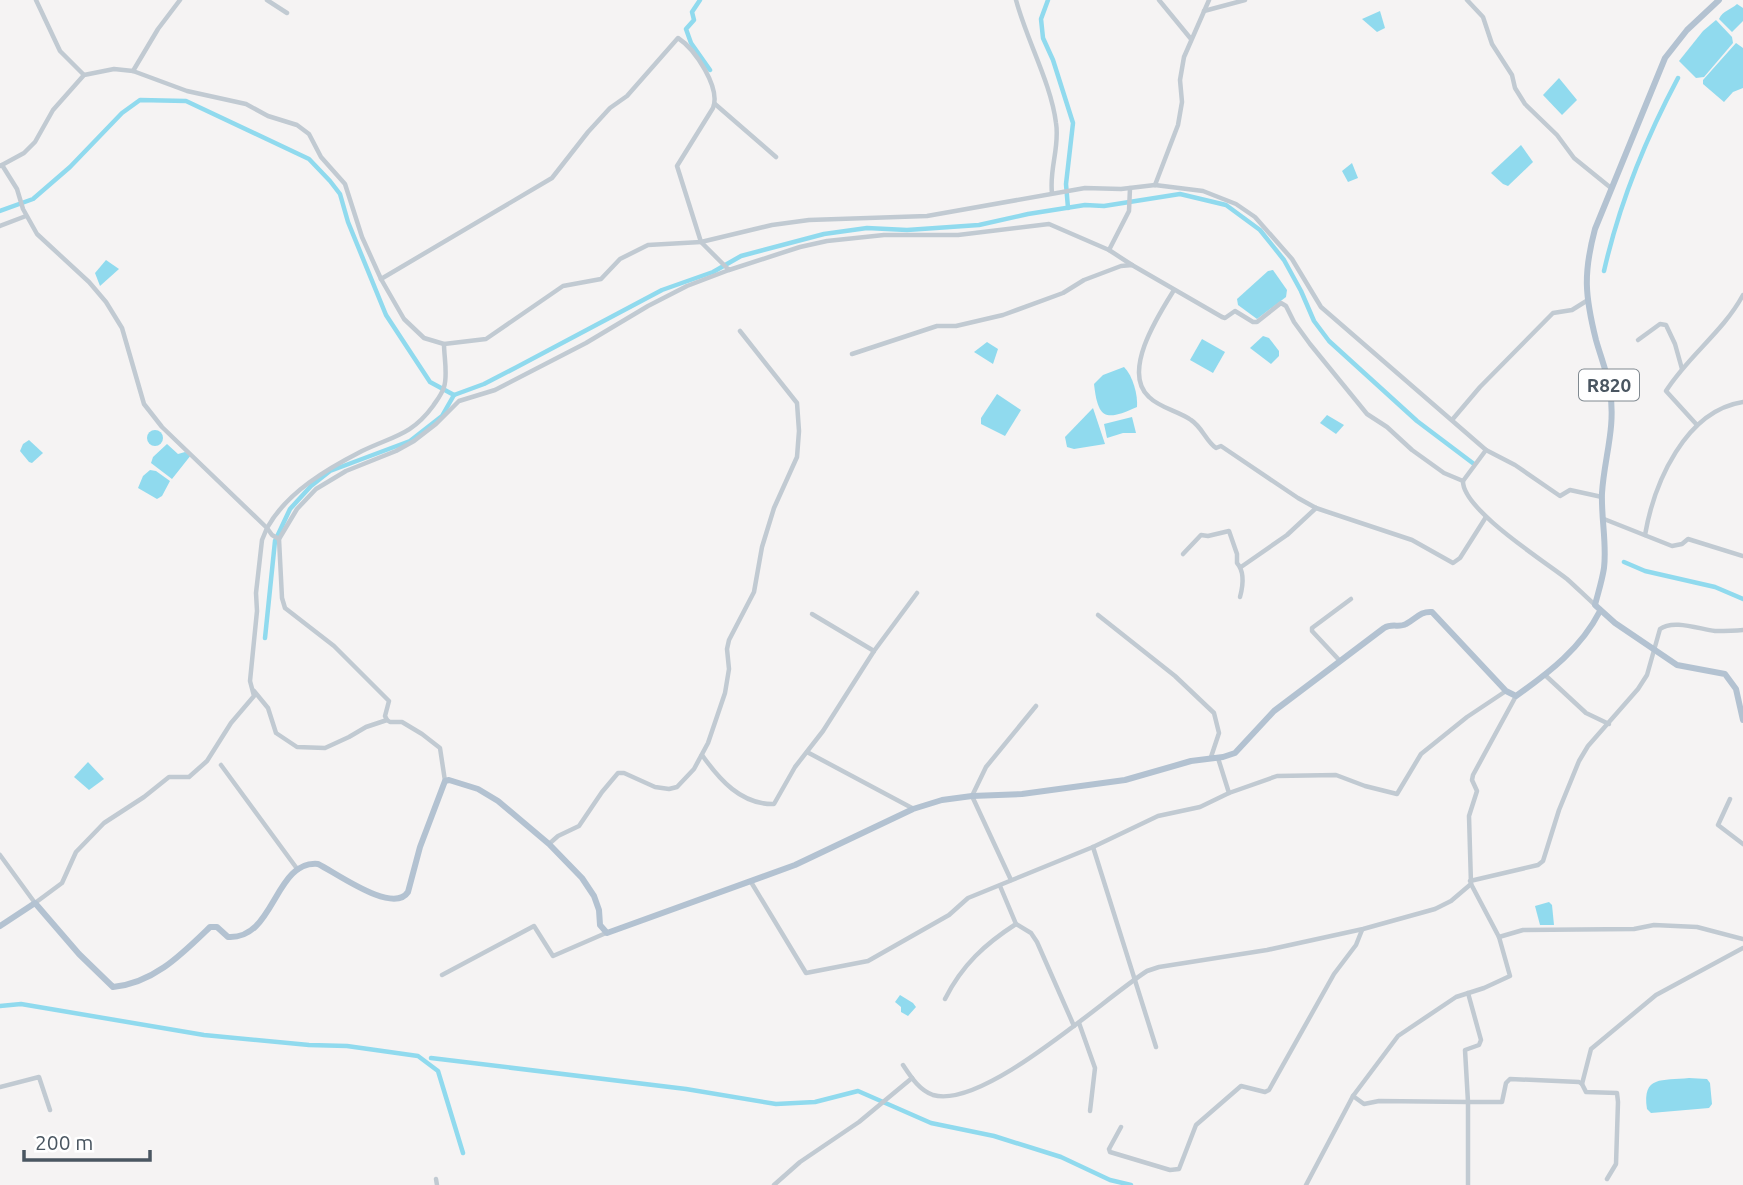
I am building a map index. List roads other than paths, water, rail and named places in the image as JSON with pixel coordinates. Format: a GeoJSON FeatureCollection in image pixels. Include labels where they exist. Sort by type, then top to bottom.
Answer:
{"type":"FeatureCollection","features":[{"type":"Feature","properties":{"kind":"main road","name":"R820"},"geometry":{"type":"LineString","coordinates":[[1595,605],[1604,568],[1602,497],[1611,443],[1611,393],[1588,300],[1586,271],[1589,253],[1595,229],[1665,58],[1687,30],[1719,0]]}},
{"type":"Feature","properties":{"kind":"main road"},"geometry":{"type":"LineString","coordinates":[[1595,605],[1653,650],[1685,668],[1725,674],[1736,689],[1743,720]]}},
{"type":"Feature","properties":{"kind":"main road"},"geometry":{"type":"LineString","coordinates":[[0,926],[35,903],[79,954],[113,987],[171,964],[210,927],[217,927],[228,937],[250,931],[262,920],[278,891],[308,863],[318,864],[374,894],[404,898],[445,781],[454,781],[478,789],[499,801],[549,844],[582,878],[594,896],[600,925],[607,933],[708,895],[751,882],[913,809],[942,800],[1022,794],[1125,780],[1235,753],[1274,711],[1340,661],[1391,624],[1405,625],[1423,612],[1432,611],[1506,691],[1516,696],[1545,675],[1584,638],[1600,611]]}},
{"type":"Feature","properties":{"kind":"street"},"geometry":{"type":"LineString","coordinates":[[36,0],[60,51],[84,75]]}},
{"type":"Feature","properties":{"kind":"street"},"geometry":{"type":"LineString","coordinates":[[133,71],[158,29],[180,0]]}},
{"type":"Feature","properties":{"kind":"street"},"geometry":{"type":"LineString","coordinates":[[267,0],[287,13]]}},
{"type":"Feature","properties":{"kind":"street"},"geometry":{"type":"LineString","coordinates":[[1016,0],[1027,39],[1054,111],[1057,137],[1051,170],[1053,193]]}},
{"type":"Feature","properties":{"kind":"street"},"geometry":{"type":"LineString","coordinates":[[1158,0],[1191,39]]}},
{"type":"Feature","properties":{"kind":"street"},"geometry":{"type":"LineString","coordinates":[[1155,185],[1178,125],[1184,57],[1209,0]]}},
{"type":"Feature","properties":{"kind":"street"},"geometry":{"type":"LineString","coordinates":[[1203,12],[1245,0]]}},
{"type":"Feature","properties":{"kind":"street"},"geometry":{"type":"LineString","coordinates":[[1467,0],[1483,17],[1492,44],[1512,75],[1515,88],[1525,104],[1557,135],[1574,158],[1612,188]]}},
{"type":"Feature","properties":{"kind":"street"},"geometry":{"type":"LineString","coordinates":[[381,278],[552,178],[588,132],[610,108],[627,96],[678,38],[688,45],[709,78],[715,104],[776,157]]}},
{"type":"Feature","properties":{"kind":"street"},"geometry":{"type":"LineString","coordinates":[[387,720],[385,716],[389,701],[334,646],[285,608],[276,537],[162,427],[147,409],[122,328],[99,293],[37,234],[26,216],[17,188],[1,165],[24,153],[35,142],[53,110],[84,75],[114,69],[133,71],[187,91],[246,104],[305,130],[321,157],[345,184],[362,237],[381,278],[407,323],[425,338],[444,344],[486,339],[564,286],[601,279],[620,259],[648,245],[701,242],[772,225],[809,220],[927,216],[1069,191],[1155,185],[1203,191],[1236,204],[1255,218],[1292,259],[1321,307],[1486,450],[1524,471],[1560,496],[1570,490],[1602,497]]}},
{"type":"Feature","properties":{"kind":"street"},"geometry":{"type":"LineString","coordinates":[[715,104],[677,166],[701,242],[728,269]]}},
{"type":"Feature","properties":{"kind":"street"},"geometry":{"type":"LineString","coordinates":[[1109,250],[1129,211],[1130,188]]}},
{"type":"Feature","properties":{"kind":"street"},"geometry":{"type":"LineString","coordinates":[[0,226],[26,216]]}},
{"type":"Feature","properties":{"kind":"street"},"geometry":{"type":"LineString","coordinates":[[276,537],[296,509],[316,489],[346,471],[414,441],[459,401],[495,390],[648,306],[728,269],[827,241],[884,235],[958,235],[1049,224],[1109,250],[1222,317],[1226,318],[1235,311],[1257,322],[1281,303],[1367,414],[1444,473],[1463,481]]}},
{"type":"Feature","properties":{"kind":"street"},"geometry":{"type":"LineString","coordinates":[[852,354],[937,326],[956,326],[1003,315],[1063,293],[1097,275],[1132,265]]}},
{"type":"Feature","properties":{"kind":"street"},"geometry":{"type":"LineString","coordinates":[[1174,290],[1157,318],[1140,361],[1138,376],[1142,390],[1150,399],[1194,422],[1211,444],[1222,446],[1287,491],[1317,508],[1412,540],[1453,563],[1460,558],[1486,517]]}},
{"type":"Feature","properties":{"kind":"street"},"geometry":{"type":"LineString","coordinates":[[1697,425],[1666,394],[1667,389],[1682,369],[1724,325],[1743,295]]}},
{"type":"Feature","properties":{"kind":"street"},"geometry":{"type":"LineString","coordinates":[[1452,420],[1480,387],[1553,313],[1572,310],[1588,300]]}},
{"type":"Feature","properties":{"kind":"street"},"geometry":{"type":"LineString","coordinates":[[1638,340],[1660,324],[1666,325],[1682,369]]}},
{"type":"Feature","properties":{"kind":"street"},"geometry":{"type":"LineString","coordinates":[[549,844],[558,836],[579,826],[618,773],[625,773],[655,787],[669,789],[677,787],[685,779],[702,755],[724,693],[729,669],[729,640],[754,593],[762,547],[770,521],[797,457],[797,403],[740,331]]}},
{"type":"Feature","properties":{"kind":"street"},"geometry":{"type":"LineString","coordinates":[[444,344],[445,386],[420,423],[311,480],[284,506],[267,528],[262,540],[256,593],[257,611],[250,681],[254,691],[268,708],[276,733],[297,747],[325,748],[366,727],[387,720],[402,722],[438,744],[442,753],[445,781]]}},
{"type":"Feature","properties":{"kind":"street"},"geometry":{"type":"LineString","coordinates":[[1645,535],[1654,498],[1676,453],[1697,425],[1716,410],[1743,402]]}},
{"type":"Feature","properties":{"kind":"street"},"geometry":{"type":"LineString","coordinates":[[1486,450],[1463,481],[1462,487],[1475,507],[1568,580],[1595,605]]}},
{"type":"Feature","properties":{"kind":"street"},"geometry":{"type":"LineString","coordinates":[[1241,567],[1287,536],[1317,508]]}},
{"type":"Feature","properties":{"kind":"street"},"geometry":{"type":"LineString","coordinates":[[1604,519],[1672,546],[1682,544],[1688,539],[1743,556]]}},
{"type":"Feature","properties":{"kind":"street"},"geometry":{"type":"LineString","coordinates":[[1183,554],[1201,535],[1208,536],[1228,530],[1237,554],[1237,563],[1241,567],[1240,597]]}},
{"type":"Feature","properties":{"kind":"street"},"geometry":{"type":"LineString","coordinates":[[702,755],[725,785],[744,796],[769,805],[774,804],[874,651],[917,593]]}},
{"type":"Feature","properties":{"kind":"street"},"geometry":{"type":"LineString","coordinates":[[1340,661],[1312,628],[1351,599]]}},
{"type":"Feature","properties":{"kind":"street"},"geometry":{"type":"LineString","coordinates":[[812,614],[874,651]]}},
{"type":"Feature","properties":{"kind":"street"},"geometry":{"type":"LineString","coordinates":[[1098,615],[1175,676],[1214,713],[1219,733],[1214,757],[1229,793]]}},
{"type":"Feature","properties":{"kind":"street"},"geometry":{"type":"LineString","coordinates":[[903,1065],[912,1079],[933,1095],[944,1096],[973,1090],[1001,1078],[1077,1025],[1136,978],[1159,967],[1267,950],[1363,929],[1435,909],[1451,901],[1470,883],[1538,865],[1543,861],[1559,810],[1579,761],[1588,746],[1647,675],[1660,629],[1665,625],[1724,631],[1743,630]]}},
{"type":"Feature","properties":{"kind":"street"},"geometry":{"type":"LineString","coordinates":[[1545,675],[1586,713],[1609,724]]}},
{"type":"Feature","properties":{"kind":"street"},"geometry":{"type":"LineString","coordinates":[[0,855],[35,903],[62,883],[76,852],[104,823],[144,797],[165,779],[183,778],[195,773],[215,750],[254,691]]}},
{"type":"Feature","properties":{"kind":"street"},"geometry":{"type":"LineString","coordinates":[[751,882],[807,973],[868,961],[949,915],[968,898],[1093,847],[1158,816],[1200,807],[1229,793],[1277,776],[1336,775],[1395,795],[1421,754],[1467,717],[1506,691]]}},
{"type":"Feature","properties":{"kind":"street"},"geometry":{"type":"LineString","coordinates":[[1306,1185],[1353,1096],[1398,1036],[1448,1002],[1510,976],[1499,937],[1470,883],[1469,816],[1478,791],[1472,780],[1516,696]]}},
{"type":"Feature","properties":{"kind":"street"},"geometry":{"type":"LineString","coordinates":[[1010,880],[972,796],[986,767],[1036,706]]}},
{"type":"Feature","properties":{"kind":"street"},"geometry":{"type":"LineString","coordinates":[[807,752],[913,809]]}},
{"type":"Feature","properties":{"kind":"street"},"geometry":{"type":"LineString","coordinates":[[221,765],[298,870]]}},
{"type":"Feature","properties":{"kind":"street"},"geometry":{"type":"LineString","coordinates":[[1730,799],[1718,825],[1743,844]]}},
{"type":"Feature","properties":{"kind":"street"},"geometry":{"type":"LineString","coordinates":[[1093,847],[1156,1046]]}},
{"type":"Feature","properties":{"kind":"street"},"geometry":{"type":"LineString","coordinates":[[1000,886],[1016,924],[1031,933],[1037,942],[1095,1068],[1090,1111]]}},
{"type":"Feature","properties":{"kind":"street"},"geometry":{"type":"LineString","coordinates":[[945,999],[965,965],[989,941],[1016,924]]}},
{"type":"Feature","properties":{"kind":"street"},"geometry":{"type":"LineString","coordinates":[[1499,937],[1523,930],[1634,929],[1654,925],[1697,927],[1743,939]]}},
{"type":"Feature","properties":{"kind":"street"},"geometry":{"type":"LineString","coordinates":[[442,975],[534,926],[553,956],[607,933]]}},
{"type":"Feature","properties":{"kind":"street"},"geometry":{"type":"LineString","coordinates":[[1121,1127],[1109,1149],[1110,1152],[1170,1170],[1180,1169],[1196,1125],[1221,1101],[1241,1086],[1265,1092],[1269,1090],[1334,974],[1356,945],[1363,929]]}},
{"type":"Feature","properties":{"kind":"street"},"geometry":{"type":"LineString","coordinates":[[1607,1179],[1616,1164],[1618,1096],[1614,1092],[1586,1092],[1582,1084],[1591,1049],[1656,995],[1743,948]]}},
{"type":"Feature","properties":{"kind":"street"},"geometry":{"type":"LineString","coordinates":[[1468,993],[1481,1040],[1479,1045],[1465,1050],[1468,1185]]}},
{"type":"Feature","properties":{"kind":"street"},"geometry":{"type":"LineString","coordinates":[[0,1087],[39,1077],[50,1110]]}},
{"type":"Feature","properties":{"kind":"street"},"geometry":{"type":"LineString","coordinates":[[774,1185],[800,1162],[844,1134],[912,1079]]}},
{"type":"Feature","properties":{"kind":"street"},"geometry":{"type":"LineString","coordinates":[[1353,1096],[1364,1104],[1378,1101],[1502,1102],[1506,1083],[1510,1079],[1582,1084]]}},
{"type":"Feature","properties":{"kind":"water"},"geometry":{"type":"Polygon","coordinates":[[[1737,4],[1743,8],[1743,21],[1732,32],[1719,19],[1737,4]]]}},
{"type":"Feature","properties":{"kind":"water"},"geometry":{"type":"Polygon","coordinates":[[[1380,11],[1385,28],[1377,32],[1362,19],[1380,11]]]}},
{"type":"Feature","properties":{"kind":"water"},"geometry":{"type":"Polygon","coordinates":[[[1716,20],[1732,37],[1733,43],[1704,77],[1696,78],[1679,61],[1703,31],[1716,20]]]}},
{"type":"Feature","properties":{"kind":"water"},"geometry":{"type":"Polygon","coordinates":[[[1736,43],[1743,48],[1743,88],[1733,92],[1724,102],[1703,84],[1703,80],[1736,43]]]}},
{"type":"Feature","properties":{"kind":"water"},"geometry":{"type":"Polygon","coordinates":[[[1559,78],[1577,100],[1562,115],[1543,95],[1559,78]]]}},
{"type":"Feature","properties":{"kind":"water"},"geometry":{"type":"Polygon","coordinates":[[[1521,145],[1533,162],[1508,186],[1491,173],[1521,145]]]}},
{"type":"Feature","properties":{"kind":"water"},"geometry":{"type":"Polygon","coordinates":[[[1352,163],[1358,178],[1348,182],[1342,171],[1352,163]]]}},
{"type":"Feature","properties":{"kind":"water"},"geometry":{"type":"Polygon","coordinates":[[[106,260],[119,269],[100,286],[95,273],[106,260]]]}},
{"type":"Feature","properties":{"kind":"water"},"geometry":{"type":"Polygon","coordinates":[[[1273,270],[1287,290],[1286,297],[1257,319],[1238,305],[1237,299],[1268,271],[1273,270]]]}},
{"type":"Feature","properties":{"kind":"water"},"geometry":{"type":"Polygon","coordinates":[[[1263,336],[1269,338],[1279,351],[1279,356],[1271,364],[1250,348],[1263,336]]]}},
{"type":"Feature","properties":{"kind":"water"},"geometry":{"type":"Polygon","coordinates":[[[1202,339],[1225,352],[1213,373],[1190,360],[1202,339]]]}},
{"type":"Feature","properties":{"kind":"water"},"geometry":{"type":"Polygon","coordinates":[[[987,342],[998,349],[993,364],[974,352],[987,342]]]}},
{"type":"Feature","properties":{"kind":"water"},"geometry":{"type":"Polygon","coordinates":[[[1124,367],[1134,386],[1137,407],[1118,414],[1105,414],[1098,405],[1094,384],[1103,375],[1124,367]]]}},
{"type":"Feature","properties":{"kind":"water"},"geometry":{"type":"Polygon","coordinates":[[[997,394],[1021,410],[1005,436],[981,424],[981,418],[997,394]]]}},
{"type":"Feature","properties":{"kind":"water"},"geometry":{"type":"Polygon","coordinates":[[[1093,408],[1105,444],[1074,449],[1067,447],[1065,437],[1093,408]]]}},
{"type":"Feature","properties":{"kind":"water"},"geometry":{"type":"Polygon","coordinates":[[[1327,415],[1344,425],[1336,434],[1320,423],[1327,415]]]}},
{"type":"Feature","properties":{"kind":"water"},"geometry":{"type":"Polygon","coordinates":[[[1132,417],[1136,433],[1123,433],[1107,438],[1104,424],[1132,417]]]}},
{"type":"Feature","properties":{"kind":"water"},"geometry":{"type":"Polygon","coordinates":[[[155,430],[161,432],[161,444],[155,446],[149,444],[147,438],[149,432],[155,430]]]}},
{"type":"Feature","properties":{"kind":"water"},"geometry":{"type":"Polygon","coordinates":[[[29,440],[43,453],[32,463],[20,451],[23,444],[29,440]]]}},
{"type":"Feature","properties":{"kind":"water"},"geometry":{"type":"Polygon","coordinates":[[[167,444],[178,454],[185,452],[191,455],[172,479],[151,463],[153,457],[167,444]]]}},
{"type":"Feature","properties":{"kind":"water"},"geometry":{"type":"Polygon","coordinates":[[[150,470],[170,481],[162,496],[157,499],[138,488],[143,476],[150,470]]]}},
{"type":"Feature","properties":{"kind":"water"},"geometry":{"type":"Polygon","coordinates":[[[88,762],[104,779],[89,790],[74,777],[88,762]]]}},
{"type":"Feature","properties":{"kind":"water"},"geometry":{"type":"Polygon","coordinates":[[[1549,902],[1552,905],[1554,925],[1540,925],[1535,906],[1549,902]]]}},
{"type":"Feature","properties":{"kind":"water"},"geometry":{"type":"Polygon","coordinates":[[[900,995],[916,1007],[908,1016],[901,1012],[901,1007],[895,1002],[900,995]]]}},
{"type":"Feature","properties":{"kind":"water"},"geometry":{"type":"Polygon","coordinates":[[[1707,1079],[1710,1083],[1712,1104],[1709,1108],[1651,1113],[1647,1109],[1646,1098],[1651,1085],[1663,1080],[1707,1079]]]}},
{"type":"Feature","properties":{"kind":"waterway"},"geometry":{"type":"LineString","coordinates":[[700,0],[692,12],[694,20],[686,29],[691,43],[710,70]]}},
{"type":"Feature","properties":{"kind":"waterway"},"geometry":{"type":"LineString","coordinates":[[1048,0],[1041,19],[1043,38],[1053,60],[1073,123],[1066,184],[1068,208]]}},
{"type":"Feature","properties":{"kind":"waterway"},"geometry":{"type":"LineString","coordinates":[[1604,271],[1617,221],[1635,172],[1678,78]]}},
{"type":"Feature","properties":{"kind":"waterway"},"geometry":{"type":"LineString","coordinates":[[0,211],[33,199],[70,167],[122,113],[140,100],[186,101],[309,159],[330,181],[340,194],[348,222],[386,315],[430,382],[454,395]]}},
{"type":"Feature","properties":{"kind":"waterway"},"geometry":{"type":"LineString","coordinates":[[265,638],[275,541],[290,509],[311,486],[330,471],[410,441],[442,416],[454,395],[484,384],[662,290],[713,272],[741,256],[824,234],[867,228],[907,230],[979,225],[1085,205],[1104,206],[1180,194],[1226,205],[1260,230],[1284,260],[1314,321],[1329,341],[1417,421],[1474,464]]}},
{"type":"Feature","properties":{"kind":"waterway"},"geometry":{"type":"LineString","coordinates":[[1624,562],[1645,571],[1715,587],[1743,599]]}},
{"type":"Feature","properties":{"kind":"waterway"},"geometry":{"type":"LineString","coordinates":[[0,1006],[21,1004],[204,1035],[347,1046],[418,1056],[438,1071],[463,1153]]}},
{"type":"Feature","properties":{"kind":"waterway"},"geometry":{"type":"LineString","coordinates":[[431,1058],[686,1089],[776,1104],[815,1102],[858,1091],[931,1123],[994,1136],[1061,1157],[1110,1180],[1131,1185]]}}]}
